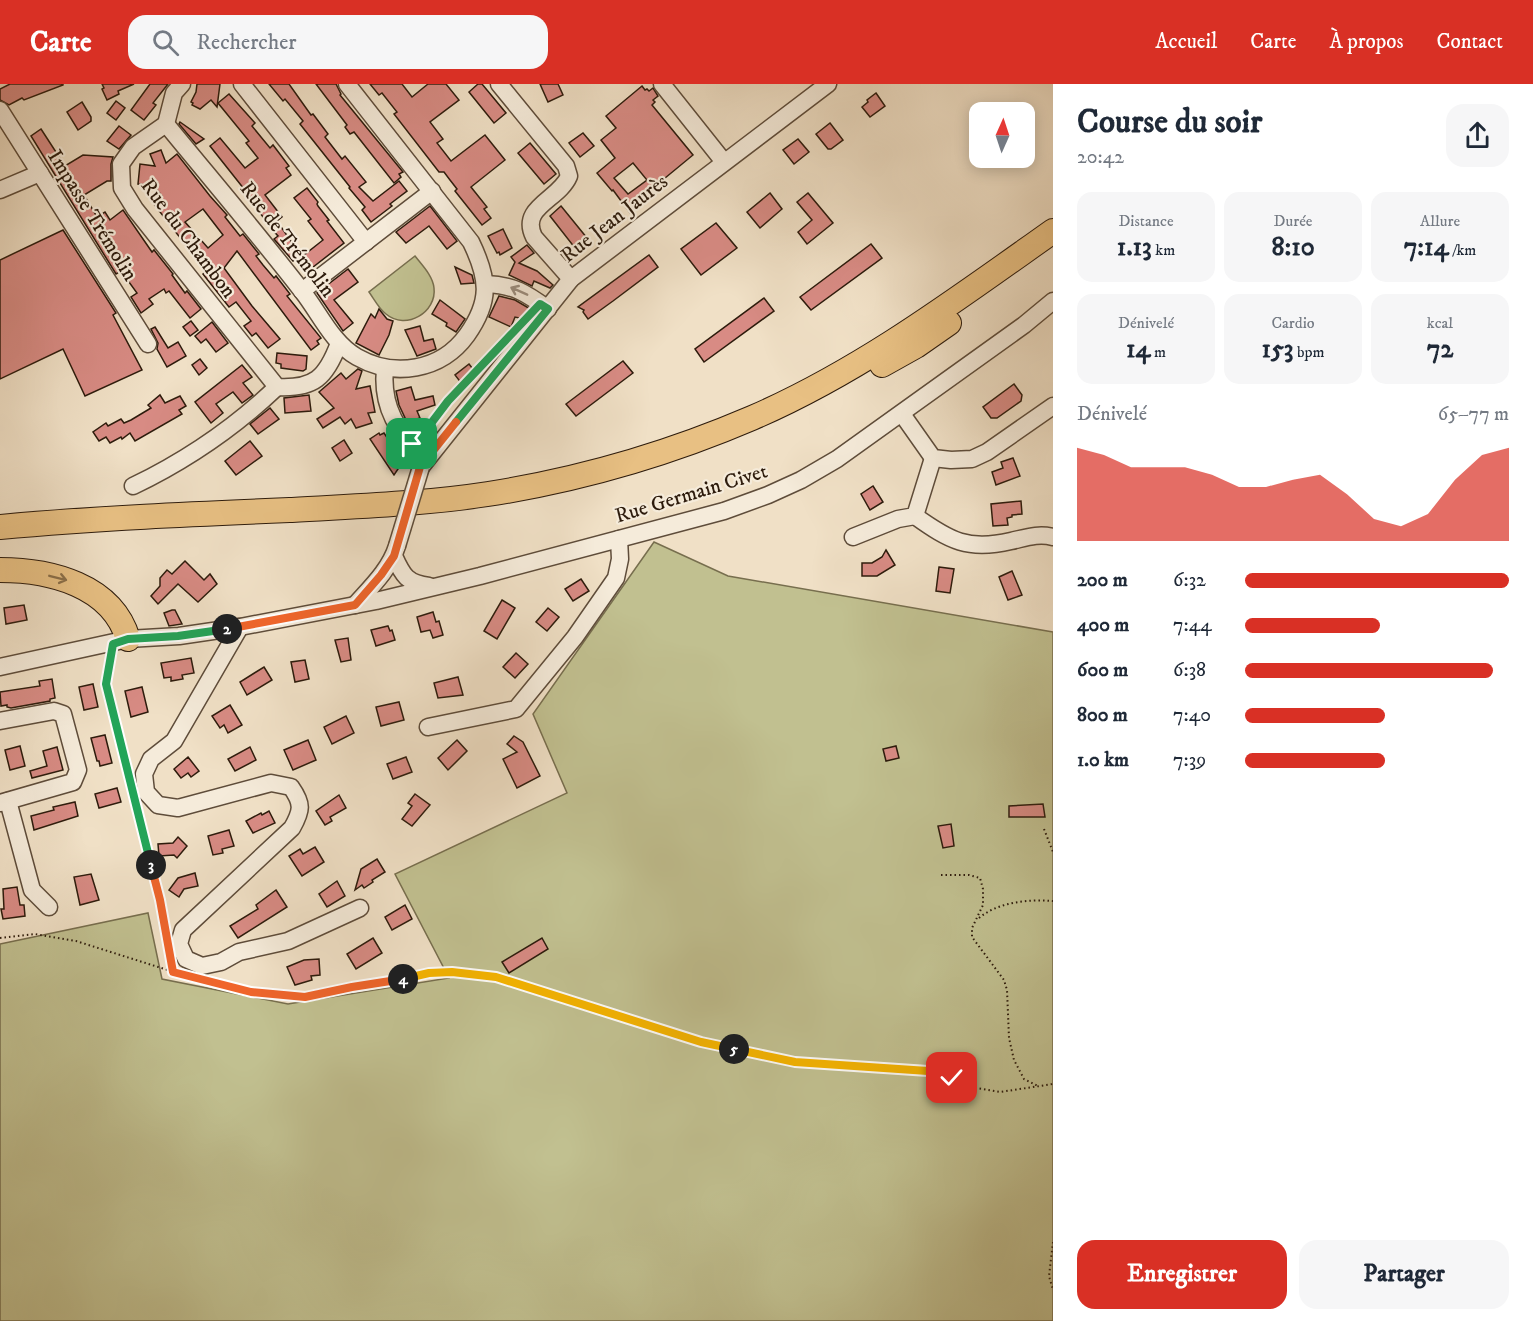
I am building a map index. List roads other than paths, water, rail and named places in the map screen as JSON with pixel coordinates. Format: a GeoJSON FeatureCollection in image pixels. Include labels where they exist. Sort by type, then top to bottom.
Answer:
{"type":"FeatureCollection","features":[{"type":"Feature","properties":{"kind":"highway"},"geometry":{"type":"LineString","coordinates":[[0,527],[65,521],[423,501],[488,494],[573,477],[707,436],[755,416],[851,368],[951,303],[1053,231]]}},
{"type":"Feature","properties":{"kind":"highway"},"geometry":{"type":"LineString","coordinates":[[0,542],[334,523],[440,514],[496,508],[550,498],[614,482],[672,464],[744,437],[806,409],[916,346],[1053,249]]}},
{"type":"Feature","properties":{"kind":"highway"},"geometry":{"type":"LineString","coordinates":[[0,570],[54,576],[75,582],[94,593],[113,609],[124,624],[121,641]]}},
{"type":"Feature","properties":{"kind":"street"},"geometry":{"type":"LineString","coordinates":[[166,124],[174,93],[182,84]]}},
{"type":"Feature","properties":{"kind":"street"},"geometry":{"type":"LineString","coordinates":[[242,84],[366,242]]}},
{"type":"Feature","properties":{"kind":"street"},"geometry":{"type":"LineString","coordinates":[[347,84],[471,242],[486,284],[516,288],[548,309]]}},
{"type":"Feature","properties":{"kind":"street"},"geometry":{"type":"LineString","coordinates":[[499,84],[566,166],[569,176],[565,186],[533,213],[530,222],[534,237],[571,279]]}},
{"type":"Feature","properties":{"kind":"street"},"geometry":{"type":"LineString","coordinates":[[662,84],[724,162]]}},
{"type":"Feature","properties":{"kind":"street","name":"Rue Jean Jaurès"},"geometry":{"type":"LineString","coordinates":[[355,605],[381,575],[395,551],[420,467],[571,279],[828,84]]}},
{"type":"Feature","properties":{"kind":"street","name":"Impasse Trémolin"},"geometry":{"type":"LineString","coordinates":[[0,110],[148,344]]}},
{"type":"Feature","properties":{"kind":"street","name":"Rue de Trémolin"},"geometry":{"type":"LineString","coordinates":[[166,124],[302,291],[339,343],[356,357],[385,368],[421,366],[436,361],[454,350],[479,319],[486,284]]}},
{"type":"Feature","properties":{"kind":"street","name":"Rue du Chambon"},"geometry":{"type":"LineString","coordinates":[[166,124],[133,147],[122,164],[122,188],[135,209],[277,387]]}},
{"type":"Feature","properties":{"kind":"street"},"geometry":{"type":"LineString","coordinates":[[0,190],[40,173]]}},
{"type":"Feature","properties":{"kind":"street"},"geometry":{"type":"LineString","coordinates":[[302,291],[432,191]]}},
{"type":"Feature","properties":{"kind":"street","name":"Rue Germain Civet"},"geometry":{"type":"LineString","coordinates":[[0,667],[121,641],[240,627],[355,605],[433,587],[724,511],[801,480],[837,459],[1024,325],[1053,301]]}},
{"type":"Feature","properties":{"kind":"street"},"geometry":{"type":"LineString","coordinates":[[133,486],[164,471],[210,441],[262,402],[277,387],[294,388],[309,385],[324,374],[339,343]]}},
{"type":"Feature","properties":{"kind":"street"},"geometry":{"type":"LineString","coordinates":[[385,368],[386,400],[394,419],[412,444]]}},
{"type":"Feature","properties":{"kind":"street"},"geometry":{"type":"LineString","coordinates":[[902,414],[933,458],[972,459],[987,452],[1053,406]]}},
{"type":"Feature","properties":{"kind":"street"},"geometry":{"type":"LineString","coordinates":[[915,516],[933,458]]}},
{"type":"Feature","properties":{"kind":"street"},"geometry":{"type":"LineString","coordinates":[[853,537],[898,519],[915,516],[935,530],[962,543],[989,546],[1033,535],[1053,537]]}},
{"type":"Feature","properties":{"kind":"street"},"geometry":{"type":"LineString","coordinates":[[428,727],[516,708],[575,637],[616,578],[620,559],[619,539]]}},
{"type":"Feature","properties":{"kind":"street"},"geometry":{"type":"LineString","coordinates":[[395,551],[402,573],[410,581],[433,587]]}},
{"type":"Feature","properties":{"kind":"street"},"geometry":{"type":"LineString","coordinates":[[240,627],[174,741],[151,759],[144,774],[146,792],[158,805],[178,808],[271,783],[291,787],[299,799],[300,814],[292,828],[183,930],[179,944],[179,961],[202,966],[221,962],[239,952],[288,941],[360,908]]}},
{"type":"Feature","properties":{"kind":"street"},"geometry":{"type":"LineString","coordinates":[[0,721],[54,711],[63,714],[78,770],[73,782],[4,802],[32,890],[49,907]]}}]}
